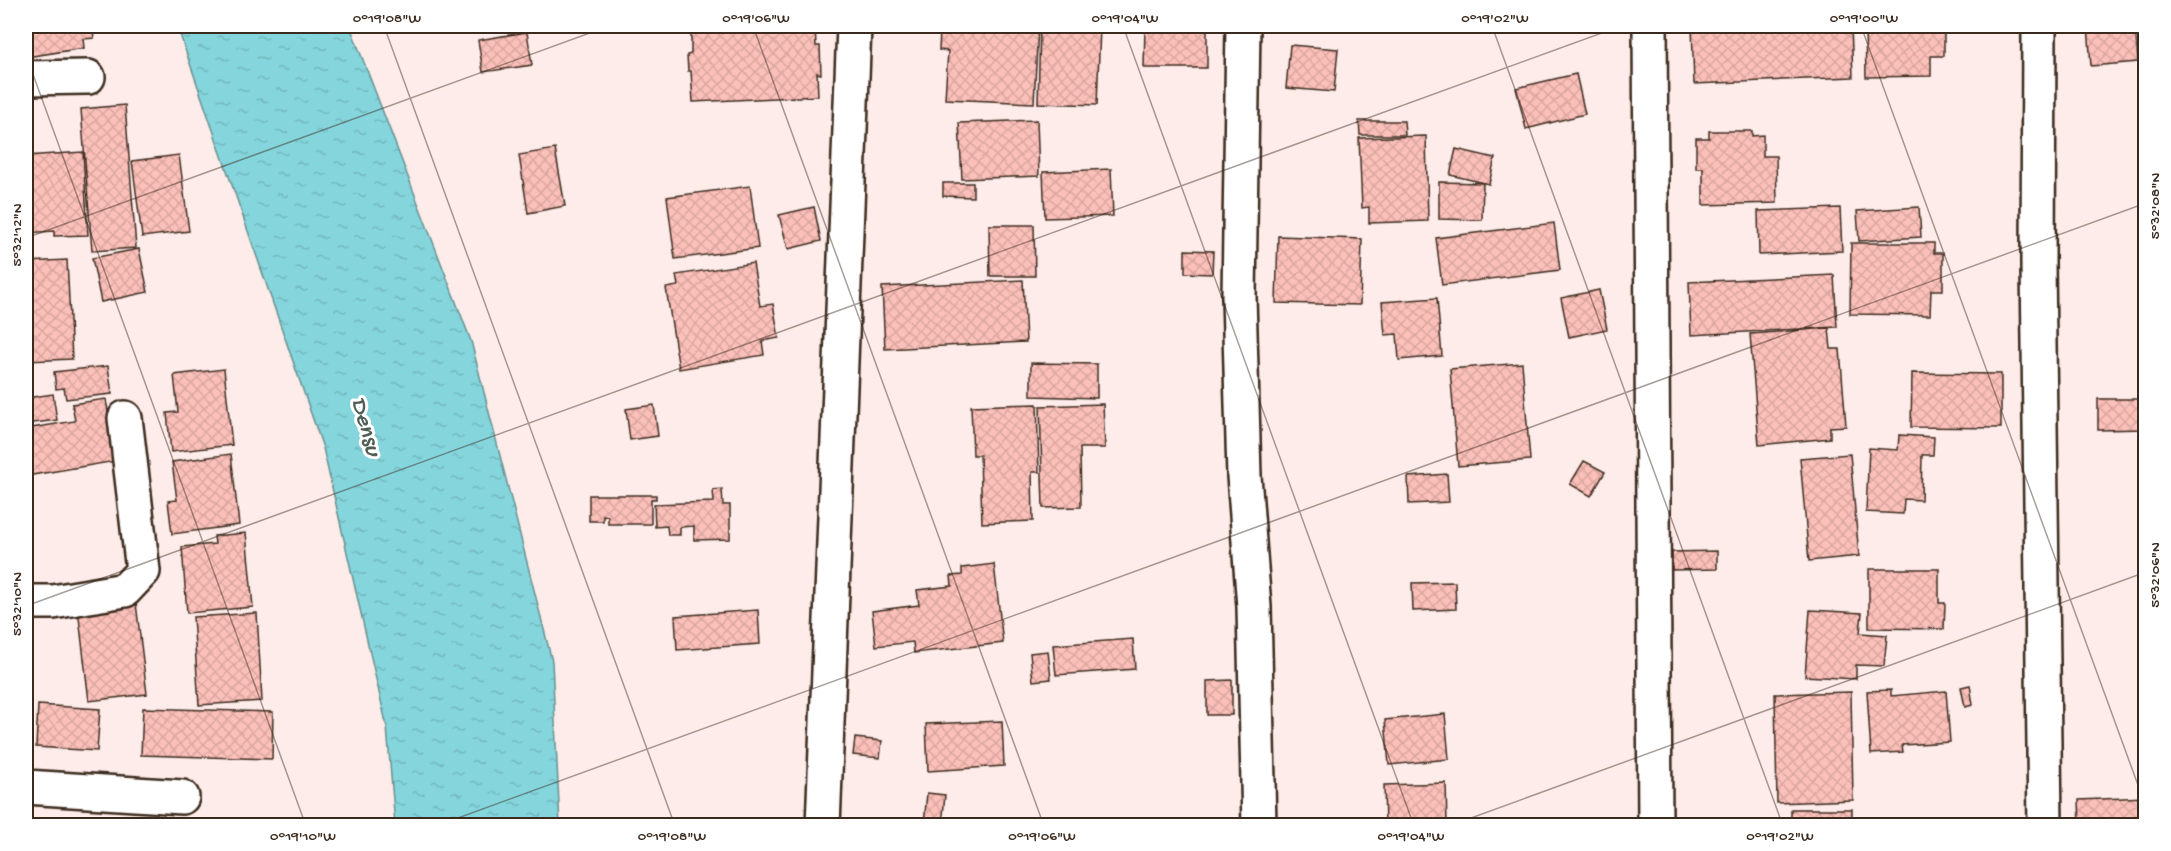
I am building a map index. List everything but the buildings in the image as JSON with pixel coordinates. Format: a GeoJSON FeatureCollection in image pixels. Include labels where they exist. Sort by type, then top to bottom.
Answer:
{"type":"FeatureCollection","features":[{"type":"Feature","properties":{"kind":"street"},"geometry":{"type":"LineString","coordinates":[[823,825],[854,26]]}},
{"type":"Feature","properties":{"kind":"street"},"geometry":{"type":"LineString","coordinates":[[1243,26],[1239,297],[1244,476],[1254,607],[1259,825]]}},
{"type":"Feature","properties":{"kind":"street"},"geometry":{"type":"LineString","coordinates":[[1650,26],[1655,825]]}},
{"type":"Feature","properties":{"kind":"street"},"geometry":{"type":"LineString","coordinates":[[2040,26],[2038,263],[2045,825]]}},
{"type":"Feature","properties":{"kind":"street"},"geometry":{"type":"LineString","coordinates":[[26,78],[88,77]]}},
{"type":"Feature","properties":{"kind":"street"},"geometry":{"type":"LineString","coordinates":[[26,602],[53,602],[125,590],[143,571],[124,418]]}},
{"type":"Feature","properties":{"kind":"street"},"geometry":{"type":"LineString","coordinates":[[26,788],[182,798]]}},
{"type":"Feature","properties":{"kind":"water","name":"Densu"},"geometry":{"type":"Polygon","coordinates":[[[177,26],[350,26],[471,341],[552,661],[560,825],[395,825],[387,727],[323,448],[177,26]]]}}]}
